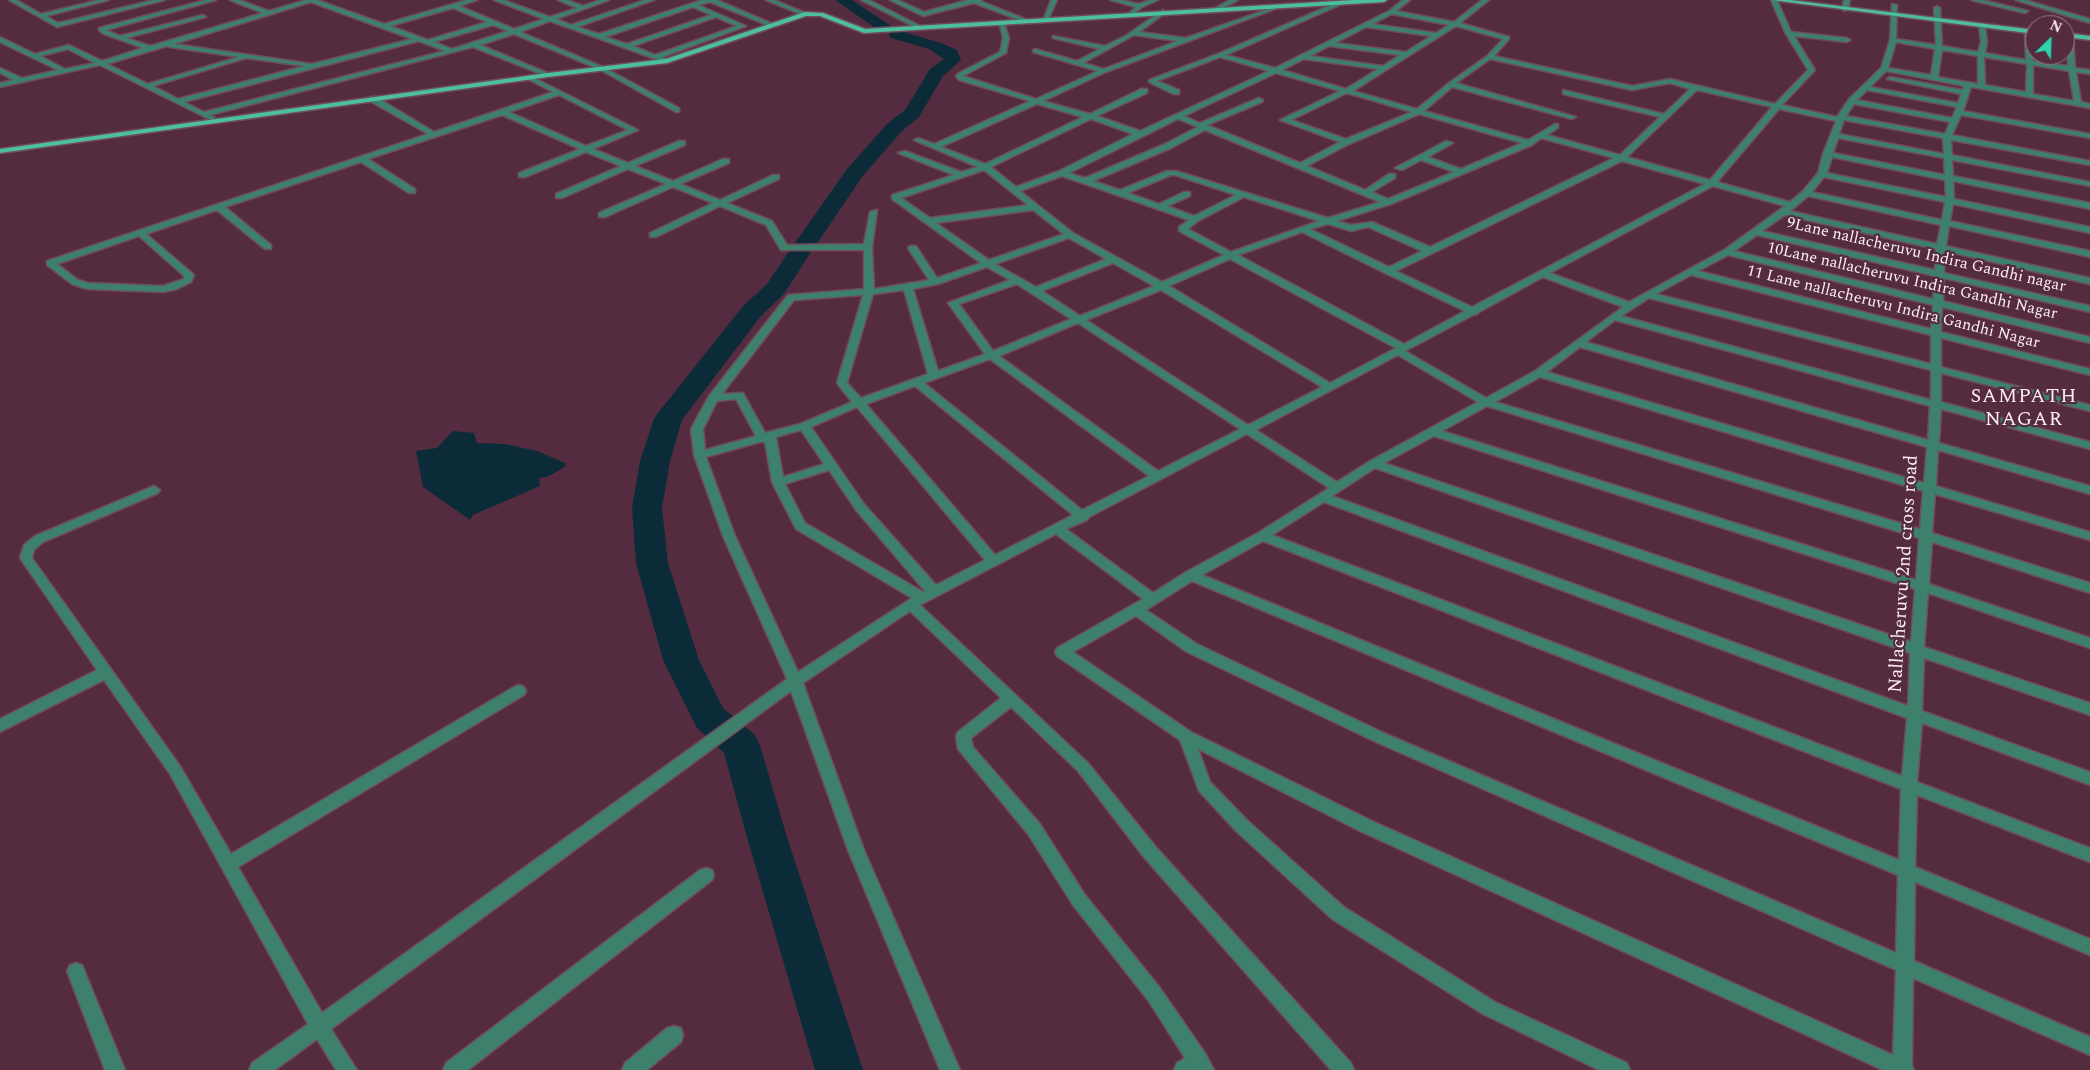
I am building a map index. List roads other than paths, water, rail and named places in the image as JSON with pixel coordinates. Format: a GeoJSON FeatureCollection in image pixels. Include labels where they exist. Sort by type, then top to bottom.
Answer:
{"type":"FeatureCollection","features":[{"type":"Feature","properties":{"kind":"main road"},"geometry":{"type":"LineString","coordinates":[[0,150],[548,75],[668,61],[804,14],[821,14],[864,31],[1278,6],[1287,3],[1340,3],[1384,0]]}},
{"type":"Feature","properties":{"kind":"main road"},"geometry":{"type":"LineString","coordinates":[[1774,0],[1845,9],[1894,11],[1939,21],[2025,31]]}},
{"type":"Feature","properties":{"kind":"main road"},"geometry":{"type":"LineString","coordinates":[[2075,37],[2090,38]]}},
{"type":"Feature","properties":{"kind":"street"},"geometry":{"type":"LineString","coordinates":[[12,0],[57,25],[162,0]]}},
{"type":"Feature","properties":{"kind":"street"},"geometry":{"type":"LineString","coordinates":[[40,16],[106,0]]}},
{"type":"Feature","properties":{"kind":"street"},"geometry":{"type":"LineString","coordinates":[[134,0],[144,4]]}},
{"type":"Feature","properties":{"kind":"street"},"geometry":{"type":"LineString","coordinates":[[151,48],[106,33],[101,29],[213,0]]}},
{"type":"Feature","properties":{"kind":"street"},"geometry":{"type":"LineString","coordinates":[[234,0],[269,13]]}},
{"type":"Feature","properties":{"kind":"street"},"geometry":{"type":"LineString","coordinates":[[0,85],[102,63],[312,0],[452,51]]}},
{"type":"Feature","properties":{"kind":"street"},"geometry":{"type":"LineString","coordinates":[[384,26],[474,0]]}},
{"type":"Feature","properties":{"kind":"street"},"geometry":{"type":"LineString","coordinates":[[497,0],[668,61]]}},
{"type":"Feature","properties":{"kind":"street"},"geometry":{"type":"LineString","coordinates":[[561,0],[584,8]]}},
{"type":"Feature","properties":{"kind":"street"},"geometry":{"type":"LineString","coordinates":[[204,114],[474,45],[606,0]]}},
{"type":"Feature","properties":{"kind":"street"},"geometry":{"type":"LineString","coordinates":[[570,27],[652,0]]}},
{"type":"Feature","properties":{"kind":"street"},"geometry":{"type":"LineString","coordinates":[[597,37],[710,0],[772,25]]}},
{"type":"Feature","properties":{"kind":"street"},"geometry":{"type":"LineString","coordinates":[[769,0],[804,14]]}},
{"type":"Feature","properties":{"kind":"street"},"geometry":{"type":"LineString","coordinates":[[864,0],[921,28]]}},
{"type":"Feature","properties":{"kind":"street"},"geometry":{"type":"LineString","coordinates":[[893,0],[923,14],[975,1],[1027,21]]}},
{"type":"Feature","properties":{"kind":"street"},"geometry":{"type":"LineString","coordinates":[[940,0],[954,6]]}},
{"type":"Feature","properties":{"kind":"street"},"geometry":{"type":"LineString","coordinates":[[1045,20],[1054,0]]}},
{"type":"Feature","properties":{"kind":"street"},"geometry":{"type":"LineString","coordinates":[[1113,0],[1140,6]]}},
{"type":"Feature","properties":{"kind":"street"},"geometry":{"type":"LineString","coordinates":[[1130,15],[1140,6],[1155,0]]}},
{"type":"Feature","properties":{"kind":"street"},"geometry":{"type":"LineString","coordinates":[[1215,10],[1235,0]]}},
{"type":"Feature","properties":{"kind":"street"},"geometry":{"type":"LineString","coordinates":[[1016,190],[1062,173],[1177,116],[1275,71],[1391,12],[1407,0]]}},
{"type":"Feature","properties":{"kind":"street"},"geometry":{"type":"LineString","coordinates":[[1346,142],[1284,120],[1346,92],[1455,24],[1486,0]]}},
{"type":"Feature","properties":{"kind":"street"},"geometry":{"type":"LineString","coordinates":[[259,1070],[795,681],[916,601],[1159,477],[1474,312],[1712,183],[1777,106],[1812,70],[1789,34],[1774,0]]}},
{"type":"Feature","properties":{"kind":"street"},"geometry":{"type":"LineString","coordinates":[[1845,9],[1847,0]]}},
{"type":"Feature","properties":{"kind":"street"},"geometry":{"type":"LineString","coordinates":[[1978,0],[2026,11]]}},
{"type":"Feature","properties":{"kind":"street"},"geometry":{"type":"LineString","coordinates":[[2019,0],[2060,8],[2090,21]]}},
{"type":"Feature","properties":{"kind":"street"},"geometry":{"type":"LineString","coordinates":[[1176,92],[1151,81],[1340,3]]}},
{"type":"Feature","properties":{"kind":"street"},"geometry":{"type":"LineString","coordinates":[[67,4],[75,8]]}},
{"type":"Feature","properties":{"kind":"street"},"geometry":{"type":"LineString","coordinates":[[655,57],[743,26],[692,5]]}},
{"type":"Feature","properties":{"kind":"street"},"geometry":{"type":"LineString","coordinates":[[453,6],[513,33],[601,68],[676,110]]}},
{"type":"Feature","properties":{"kind":"street"},"geometry":{"type":"LineString","coordinates":[[936,146],[1104,71],[1278,6]]}},
{"type":"Feature","properties":{"kind":"street"},"geometry":{"type":"LineString","coordinates":[[181,8],[227,26]]}},
{"type":"Feature","properties":{"kind":"street"},"geometry":{"type":"LineString","coordinates":[[1934,78],[1939,47],[1938,8]]}},
{"type":"Feature","properties":{"kind":"street"},"geometry":{"type":"LineString","coordinates":[[1894,11],[1893,40],[1880,73],[1852,101],[1841,118],[1827,154],[1822,174],[1806,194],[1726,252],[1648,295],[1613,317],[1539,373],[1374,464],[1262,536],[1191,575],[1153,600],[1062,652],[1186,736],[1366,826],[1902,1070]]}},
{"type":"Feature","properties":{"kind":"street"},"geometry":{"type":"LineString","coordinates":[[1078,63],[1133,33],[1163,12]]}},
{"type":"Feature","properties":{"kind":"street"},"geometry":{"type":"LineString","coordinates":[[1301,166],[1346,142],[1418,112],[1451,84],[1489,57],[1507,38],[1455,24],[1391,12]]}},
{"type":"Feature","properties":{"kind":"street"},"geometry":{"type":"LineString","coordinates":[[625,46],[716,15]]}},
{"type":"Feature","properties":{"kind":"street"},"geometry":{"type":"LineString","coordinates":[[122,37],[203,17]]}},
{"type":"Feature","properties":{"kind":"street"},"geometry":{"type":"LineString","coordinates":[[428,42],[492,23]]}},
{"type":"Feature","properties":{"kind":"street"},"geometry":{"type":"LineString","coordinates":[[1001,23],[1006,38],[1003,53],[959,76],[971,83],[1091,117],[1140,134]]}},
{"type":"Feature","properties":{"kind":"street"},"geometry":{"type":"LineString","coordinates":[[1366,24],[1437,35]]}},
{"type":"Feature","properties":{"kind":"street"},"geometry":{"type":"LineString","coordinates":[[1982,26],[1984,42],[1981,54],[1982,87]]}},
{"type":"Feature","properties":{"kind":"street"},"geometry":{"type":"LineString","coordinates":[[1133,33],[1189,40]]}},
{"type":"Feature","properties":{"kind":"street"},"geometry":{"type":"LineString","coordinates":[[1789,34],[1847,40]]}},
{"type":"Feature","properties":{"kind":"street"},"geometry":{"type":"LineString","coordinates":[[1055,37],[1106,48]]}},
{"type":"Feature","properties":{"kind":"street"},"geometry":{"type":"LineString","coordinates":[[0,39],[66,72]]}},
{"type":"Feature","properties":{"kind":"street"},"geometry":{"type":"LineString","coordinates":[[178,101],[419,39]]}},
{"type":"Feature","properties":{"kind":"street"},"geometry":{"type":"LineString","coordinates":[[1893,40],[2025,61]]}},
{"type":"Feature","properties":{"kind":"street"},"geometry":{"type":"LineString","coordinates":[[165,44],[314,66]]}},
{"type":"Feature","properties":{"kind":"street"},"geometry":{"type":"LineString","coordinates":[[1329,44],[1407,54]]}},
{"type":"Feature","properties":{"kind":"street"},"geometry":{"type":"LineString","coordinates":[[474,45],[548,75]]}},
{"type":"Feature","properties":{"kind":"street"},"geometry":{"type":"LineString","coordinates":[[34,56],[69,47],[215,121]]}},
{"type":"Feature","properties":{"kind":"street"},"geometry":{"type":"LineString","coordinates":[[1035,51],[1104,71]]}},
{"type":"Feature","properties":{"kind":"street"},"geometry":{"type":"LineString","coordinates":[[1220,54],[1346,92],[1530,143]]}},
{"type":"Feature","properties":{"kind":"street"},"geometry":{"type":"LineString","coordinates":[[1304,56],[1385,68]]}},
{"type":"Feature","properties":{"kind":"street"},"geometry":{"type":"LineString","coordinates":[[148,86],[248,57]]}},
{"type":"Feature","properties":{"kind":"street"},"geometry":{"type":"LineString","coordinates":[[1489,57],[1632,88],[1670,81],[1777,106],[2090,163]]}},
{"type":"Feature","properties":{"kind":"street"},"geometry":{"type":"LineString","coordinates":[[2029,95],[2030,65]]}},
{"type":"Feature","properties":{"kind":"street"},"geometry":{"type":"LineString","coordinates":[[2048,65],[2090,72]]}},
{"type":"Feature","properties":{"kind":"street"},"geometry":{"type":"LineString","coordinates":[[2071,65],[2078,104]]}},
{"type":"Feature","properties":{"kind":"street"},"geometry":{"type":"LineString","coordinates":[[0,70],[20,80]]}},
{"type":"Feature","properties":{"kind":"street"},"geometry":{"type":"LineString","coordinates":[[1880,73],[1934,78],[1961,103]]}},
{"type":"Feature","properties":{"kind":"street"},"geometry":{"type":"LineString","coordinates":[[1880,73],[1961,103]]}},
{"type":"Feature","properties":{"kind":"street"},"geometry":{"type":"LineString","coordinates":[[522,174],[634,130],[530,78]]}},
{"type":"Feature","properties":{"kind":"street"},"geometry":{"type":"LineString","coordinates":[[1451,84],[1572,117]]}},
{"type":"Feature","properties":{"kind":"street"},"geometry":{"type":"LineString","coordinates":[[1947,137],[1961,103],[1982,87],[2090,106]]}},
{"type":"Feature","properties":{"kind":"street"},"geometry":{"type":"LineString","coordinates":[[1388,271],[1623,157],[1663,116],[1695,88]]}},
{"type":"Feature","properties":{"kind":"street"},"geometry":{"type":"LineString","coordinates":[[1866,88],[1961,103],[2090,136]]}},
{"type":"Feature","properties":{"kind":"street"},"geometry":{"type":"LineString","coordinates":[[1144,91],[985,167],[894,197],[987,263],[1080,319],[1336,487]]}},
{"type":"Feature","properties":{"kind":"street"},"geometry":{"type":"LineString","coordinates":[[1566,92],[1663,116]]}},
{"type":"Feature","properties":{"kind":"street"},"geometry":{"type":"LineString","coordinates":[[140,233],[189,275],[188,280],[174,287],[163,289],[87,286],[75,282],[50,263],[559,93]]}},
{"type":"Feature","properties":{"kind":"street"},"geometry":{"type":"LineString","coordinates":[[373,99],[434,135]]}},
{"type":"Feature","properties":{"kind":"street"},"geometry":{"type":"LineString","coordinates":[[1086,181],[1168,146],[1203,126],[1259,100]]}},
{"type":"Feature","properties":{"kind":"street"},"geometry":{"type":"LineString","coordinates":[[1852,101],[1961,103]]}},
{"type":"Feature","properties":{"kind":"street"},"geometry":{"type":"LineString","coordinates":[[502,112],[586,149],[769,223],[784,248],[868,247]]}},
{"type":"Feature","properties":{"kind":"street"},"geometry":{"type":"LineString","coordinates":[[1177,116],[1388,202]]}},
{"type":"Feature","properties":{"kind":"street"},"geometry":{"type":"LineString","coordinates":[[700,455],[804,426],[858,403],[991,355],[1162,286],[1233,254],[1302,229],[1388,202],[1530,143],[1556,126]]}},
{"type":"Feature","properties":{"kind":"street"},"geometry":{"type":"LineString","coordinates":[[1835,135],[2090,184]]}},
{"type":"Feature","properties":{"kind":"street"},"geometry":{"type":"LineString","coordinates":[[1542,136],[1712,183],[1787,208],[1941,248],[2090,281]]}},
{"type":"Feature","properties":{"kind":"street","name":"Nallacheruvu 2nd cross road"},"geometry":{"type":"LineString","coordinates":[[1902,1070],[1909,786],[1915,716],[1917,649],[1936,405],[1936,334],[1941,248],[1950,200],[1947,137]]}},
{"type":"Feature","properties":{"kind":"street"},"geometry":{"type":"LineString","coordinates":[[918,140],[985,167],[1070,235],[1162,286],[1330,387]]}},
{"type":"Feature","properties":{"kind":"street"},"geometry":{"type":"LineString","coordinates":[[559,196],[682,143]]}},
{"type":"Feature","properties":{"kind":"street"},"geometry":{"type":"LineString","coordinates":[[1398,168],[1449,143]]}},
{"type":"Feature","properties":{"kind":"street"},"geometry":{"type":"LineString","coordinates":[[902,153],[961,175]]}},
{"type":"Feature","properties":{"kind":"street"},"geometry":{"type":"LineString","coordinates":[[1827,154],[2090,206]]}},
{"type":"Feature","properties":{"kind":"street"},"geometry":{"type":"LineString","coordinates":[[1421,157],[1460,171]]}},
{"type":"Feature","properties":{"kind":"street"},"geometry":{"type":"LineString","coordinates":[[362,159],[412,191]]}},
{"type":"Feature","properties":{"kind":"street"},"geometry":{"type":"LineString","coordinates":[[602,215],[726,161]]}},
{"type":"Feature","properties":{"kind":"street"},"geometry":{"type":"LineString","coordinates":[[1062,173],[1195,219]]}},
{"type":"Feature","properties":{"kind":"street"},"geometry":{"type":"LineString","coordinates":[[1121,194],[1170,173],[1176,173],[1351,228],[1369,224],[1428,250]]}},
{"type":"Feature","properties":{"kind":"street"},"geometry":{"type":"LineString","coordinates":[[1822,174],[2090,230]]}},
{"type":"Feature","properties":{"kind":"street"},"geometry":{"type":"LineString","coordinates":[[1367,192],[1392,176]]}},
{"type":"Feature","properties":{"kind":"street"},"geometry":{"type":"LineString","coordinates":[[653,235],[776,177]]}},
{"type":"Feature","properties":{"kind":"street"},"geometry":{"type":"LineString","coordinates":[[1159,207],[1187,194]]}},
{"type":"Feature","properties":{"kind":"street"},"geometry":{"type":"LineString","coordinates":[[1244,194],[1195,219],[1182,229],[1233,254],[1401,350],[1487,403],[1926,536],[2090,588]]}},
{"type":"Feature","properties":{"kind":"street"},"geometry":{"type":"LineString","coordinates":[[1806,194],[2090,254]]}},
{"type":"Feature","properties":{"kind":"street"},"geometry":{"type":"LineString","coordinates":[[219,206],[268,247]]}},
{"type":"Feature","properties":{"kind":"street"},"geometry":{"type":"LineString","coordinates":[[928,221],[1036,206]]}},
{"type":"Feature","properties":{"kind":"street"},"geometry":{"type":"LineString","coordinates":[[874,212],[868,247],[868,292],[842,383],[994,562]]}},
{"type":"Feature","properties":{"kind":"street"},"geometry":{"type":"LineString","coordinates":[[1302,229],[1474,312]]}},
{"type":"Feature","properties":{"kind":"street","name":"9Lane nallacheruvu Indira Gandhi nagar"},"geometry":{"type":"LineString","coordinates":[[1756,232],[2090,309]]}},
{"type":"Feature","properties":{"kind":"street"},"geometry":{"type":"LineString","coordinates":[[950,1070],[856,850],[795,681],[729,536],[700,455],[697,429],[713,398],[791,297],[868,292],[935,282],[1070,235]]}},
{"type":"Feature","properties":{"kind":"street"},"geometry":{"type":"LineString","coordinates":[[913,248],[935,282]]}},
{"type":"Feature","properties":{"kind":"street","name":"10Lane nallacheruvu Indira Gandhi Nagar"},"geometry":{"type":"LineString","coordinates":[[1726,252],[2090,340]]}},
{"type":"Feature","properties":{"kind":"street"},"geometry":{"type":"LineString","coordinates":[[1036,291],[1114,259]]}},
{"type":"Feature","properties":{"kind":"street","name":"11 Lane nallacheruvu Indira Gandhi Nagar"},"geometry":{"type":"LineString","coordinates":[[1690,272],[2090,372]]}},
{"type":"Feature","properties":{"kind":"street"},"geometry":{"type":"LineString","coordinates":[[1544,274],[1630,306]]}},
{"type":"Feature","properties":{"kind":"street"},"geometry":{"type":"LineString","coordinates":[[1018,281],[953,303],[991,355],[1159,477]]}},
{"type":"Feature","properties":{"kind":"street"},"geometry":{"type":"LineString","coordinates":[[908,287],[934,376]]}},
{"type":"Feature","properties":{"kind":"street"},"geometry":{"type":"LineString","coordinates":[[1648,295],[2090,408]]}},
{"type":"Feature","properties":{"kind":"street"},"geometry":{"type":"LineString","coordinates":[[1613,317],[2090,446]]}},
{"type":"Feature","properties":{"kind":"street"},"geometry":{"type":"LineString","coordinates":[[1579,342],[2090,490]]}},
{"type":"Feature","properties":{"kind":"street"},"geometry":{"type":"LineString","coordinates":[[1539,373],[2090,536]]}},
{"type":"Feature","properties":{"kind":"street"},"geometry":{"type":"LineString","coordinates":[[916,382],[1083,516]]}},
{"type":"Feature","properties":{"kind":"street"},"geometry":{"type":"LineString","coordinates":[[713,398],[740,395],[766,438],[778,482],[800,526],[916,601],[1011,699],[1083,767],[1149,851],[1344,1070]]}},
{"type":"Feature","properties":{"kind":"street"},"geometry":{"type":"LineString","coordinates":[[804,426],[860,508],[934,592]]}},
{"type":"Feature","properties":{"kind":"street"},"geometry":{"type":"LineString","coordinates":[[1433,432],[1923,587],[2090,643]]}},
{"type":"Feature","properties":{"kind":"street"},"geometry":{"type":"LineString","coordinates":[[1374,464],[2090,709]]}},
{"type":"Feature","properties":{"kind":"street"},"geometry":{"type":"LineString","coordinates":[[778,482],[831,466]]}},
{"type":"Feature","properties":{"kind":"street"},"geometry":{"type":"LineString","coordinates":[[154,490],[39,538],[28,548],[26,558],[175,770],[319,1026],[347,1070]]}},
{"type":"Feature","properties":{"kind":"street"},"geometry":{"type":"LineString","coordinates":[[1322,496],[2090,780]]}},
{"type":"Feature","properties":{"kind":"street"},"geometry":{"type":"LineString","coordinates":[[1058,529],[1153,600]]}},
{"type":"Feature","properties":{"kind":"street"},"geometry":{"type":"LineString","coordinates":[[1262,536],[2090,855]]}},
{"type":"Feature","properties":{"kind":"street"},"geometry":{"type":"LineString","coordinates":[[1191,575],[2090,946]]}},
{"type":"Feature","properties":{"kind":"street"},"geometry":{"type":"LineString","coordinates":[[1136,610],[1192,648],[1381,738],[2090,1046]]}},
{"type":"Feature","properties":{"kind":"street"},"geometry":{"type":"LineString","coordinates":[[0,726],[106,672]]}},
{"type":"Feature","properties":{"kind":"street"},"geometry":{"type":"LineString","coordinates":[[228,864],[519,691]]}},
{"type":"Feature","properties":{"kind":"street"},"geometry":{"type":"LineString","coordinates":[[1011,699],[963,736],[966,750],[1034,829],[1079,900],[1154,994],[1195,1067]]}},
{"type":"Feature","properties":{"kind":"street"},"geometry":{"type":"LineString","coordinates":[[1186,736],[1204,786],[1242,826],[1338,912],[1489,1008],[1620,1070]]}},
{"type":"Feature","properties":{"kind":"street"},"geometry":{"type":"LineString","coordinates":[[453,1070],[706,875]]}},
{"type":"Feature","properties":{"kind":"street"},"geometry":{"type":"LineString","coordinates":[[76,971],[114,1070]]}},
{"type":"Feature","properties":{"kind":"street"},"geometry":{"type":"LineString","coordinates":[[632,1070],[674,1035]]}},
{"type":"Feature","properties":{"kind":"water"},"geometry":{"type":"Polygon","coordinates":[[[453,431],[474,433],[477,443],[505,444],[537,451],[565,463],[565,467],[547,477],[539,478],[540,486],[473,515],[470,520],[423,487],[416,451],[437,448],[453,431]]]}},
{"type":"Feature","properties":{"kind":"waterway"},"geometry":{"type":"LineString","coordinates":[[842,0],[883,26]]}},
{"type":"Feature","properties":{"kind":"waterway"},"geometry":{"type":"LineString","coordinates":[[806,243],[854,173],[895,127],[912,113],[936,73],[953,60],[951,54],[935,46],[897,35]]}},
{"type":"Feature","properties":{"kind":"waterway"},"geometry":{"type":"LineString","coordinates":[[800,252],[776,289],[752,311],[668,419],[655,461],[647,508],[652,563],[681,660],[710,718],[741,745],[766,834],[839,1070]]}},
{"type":"Feature","properties":{"kind":"district","name":"SAMPATH NAGAR"},"geometry":{"type":"Point","coordinates":[2024,410]}}]}
